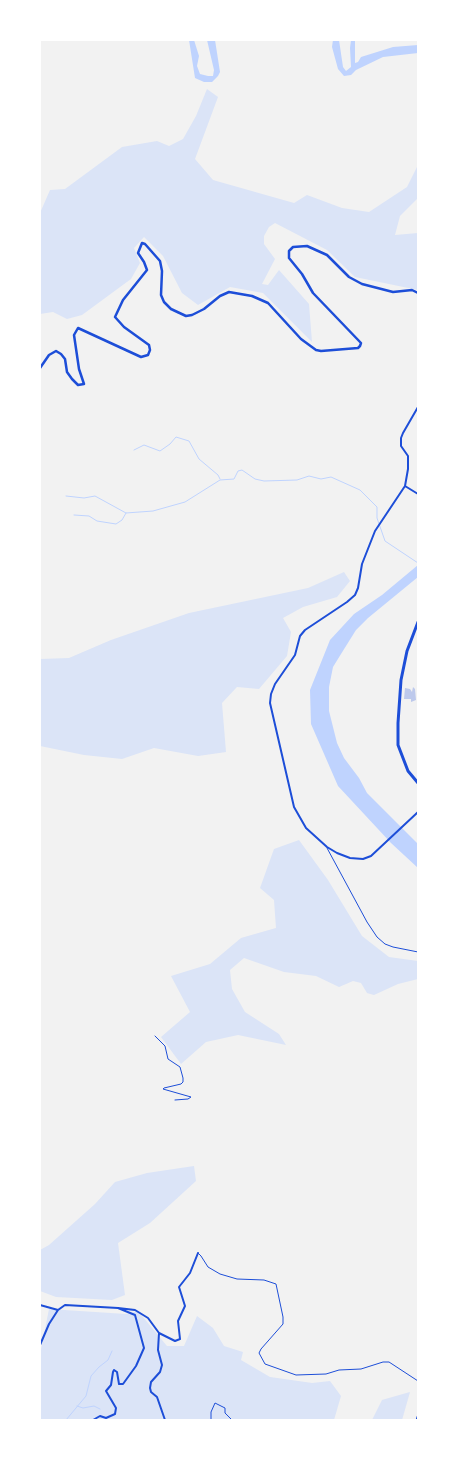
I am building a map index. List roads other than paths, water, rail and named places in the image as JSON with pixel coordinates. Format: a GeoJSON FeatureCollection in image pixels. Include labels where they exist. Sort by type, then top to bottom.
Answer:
{"type":"FeatureCollection","features":[{"type":"Feature","properties":{"kind":"main road"},"geometry":{"type":"LineString","coordinates":[[418,622],[407,651],[401,680],[398,723],[398,745],[408,771],[418,783]]}},
{"type":"Feature","properties":{"kind":"street"},"geometry":{"type":"LineString","coordinates":[[40,368],[49,355],[56,351],[65,359],[67,372],[72,380],[78,386],[84,384],[79,369],[74,335],[78,328],[141,357],[148,355],[149,345],[124,328],[114,317],[123,300],[147,270],[138,252],[142,243],[146,244],[160,260],[162,271],[161,295],[164,302],[172,309],[186,316],[204,309],[220,296],[229,292],[252,296],[268,303],[301,339],[321,352],[358,348],[361,343],[312,293],[302,274],[289,258],[289,251],[293,247],[307,246],[327,256],[349,277],[362,284],[393,292],[412,290],[418,294]]}},
{"type":"Feature","properties":{"kind":"street"},"geometry":{"type":"LineString","coordinates":[[418,408],[401,438],[401,446],[408,456],[405,486],[375,531],[362,564],[355,595],[305,630],[300,636],[294,655],[275,684],[270,703],[294,807],[306,828],[327,847],[344,856],[363,859],[371,856],[418,812]]}},
{"type":"Feature","properties":{"kind":"street"},"geometry":{"type":"LineString","coordinates":[[405,486],[418,494]]}},
{"type":"Feature","properties":{"kind":"street"},"geometry":{"type":"LineString","coordinates":[[40,1345],[58,1310],[65,1305],[135,1310],[148,1318],[159,1333],[174,1341],[180,1339],[178,1321],[184,1306],[179,1287],[190,1273],[198,1253]]}},
{"type":"Feature","properties":{"kind":"street"},"geometry":{"type":"LineString","coordinates":[[40,1304],[58,1310]]}},
{"type":"Feature","properties":{"kind":"street"},"geometry":{"type":"LineString","coordinates":[[93,1420],[100,1416],[106,1418],[115,1414],[116,1408],[106,1391],[111,1386],[114,1370],[117,1372],[118,1383],[121,1385],[136,1366],[144,1348],[135,1315],[118,1308]]}},
{"type":"Feature","properties":{"kind":"street"},"geometry":{"type":"LineString","coordinates":[[159,1333],[158,1350],[162,1365],[160,1372],[151,1382],[150,1388],[151,1392],[157,1397],[164,1420]]}},
{"type":"Feature","properties":{"kind":"lane"},"geometry":{"type":"LineString","coordinates":[[327,847],[366,922],[377,937],[392,947],[418,952]]}},
{"type":"Feature","properties":{"kind":"lane"},"geometry":{"type":"LineString","coordinates":[[198,1253],[202,1256],[208,1267],[220,1274],[237,1279],[264,1280],[276,1284],[283,1317],[282,1324],[259,1353],[265,1364],[296,1374],[326,1374],[339,1370],[361,1369],[389,1362],[418,1380]]}},
{"type":"Feature","properties":{"kind":"lane"},"geometry":{"type":"LineString","coordinates":[[416,1420],[418,1414]]}},
{"type":"Feature","properties":{"kind":"water"},"geometry":{"type":"Polygon","coordinates":[[[189,40],[194,40],[199,56],[197,66],[200,74],[213,76],[214,70],[207,40],[215,40],[220,72],[212,82],[204,82],[195,78],[189,40]]]}},
{"type":"Feature","properties":{"kind":"water"},"geometry":{"type":"Polygon","coordinates":[[[333,40],[339,40],[343,67],[346,71],[351,67],[351,40],[355,40],[355,63],[361,57],[393,47],[418,45],[418,53],[383,57],[356,70],[351,75],[344,76],[338,69],[332,47],[333,40]]]}},
{"type":"Feature","properties":{"kind":"water"},"geometry":{"type":"Polygon","coordinates":[[[418,565],[418,577],[356,630],[333,667],[329,687],[329,711],[337,743],[344,758],[359,778],[367,793],[418,844],[418,868],[391,843],[338,786],[311,724],[310,690],[330,640],[354,614],[382,595],[418,565]]]}},
{"type":"Feature","properties":{"kind":"waterway"},"geometry":{"type":"LineString","coordinates":[[134,450],[144,445],[160,451],[176,437],[189,441],[199,459],[218,475],[220,479]]}},
{"type":"Feature","properties":{"kind":"waterway"},"geometry":{"type":"LineString","coordinates":[[66,496],[84,498],[95,496],[126,513],[153,511],[185,502],[220,480],[234,479],[238,471],[242,470],[255,479],[264,481],[297,480],[309,476],[321,479],[331,477],[360,490],[377,507],[377,518],[385,541],[418,563]]}},
{"type":"Feature","properties":{"kind":"waterway"},"geometry":{"type":"LineString","coordinates":[[74,515],[89,516],[97,521],[116,524],[122,520],[126,513]]}},
{"type":"Feature","properties":{"kind":"waterway"},"geometry":{"type":"LineString","coordinates":[[66,1420],[86,1396],[91,1376],[108,1360],[112,1351]]}},
{"type":"Feature","properties":{"kind":"waterway"},"geometry":{"type":"LineString","coordinates":[[77,1406],[83,1408],[94,1406],[100,1409]]}}]}
